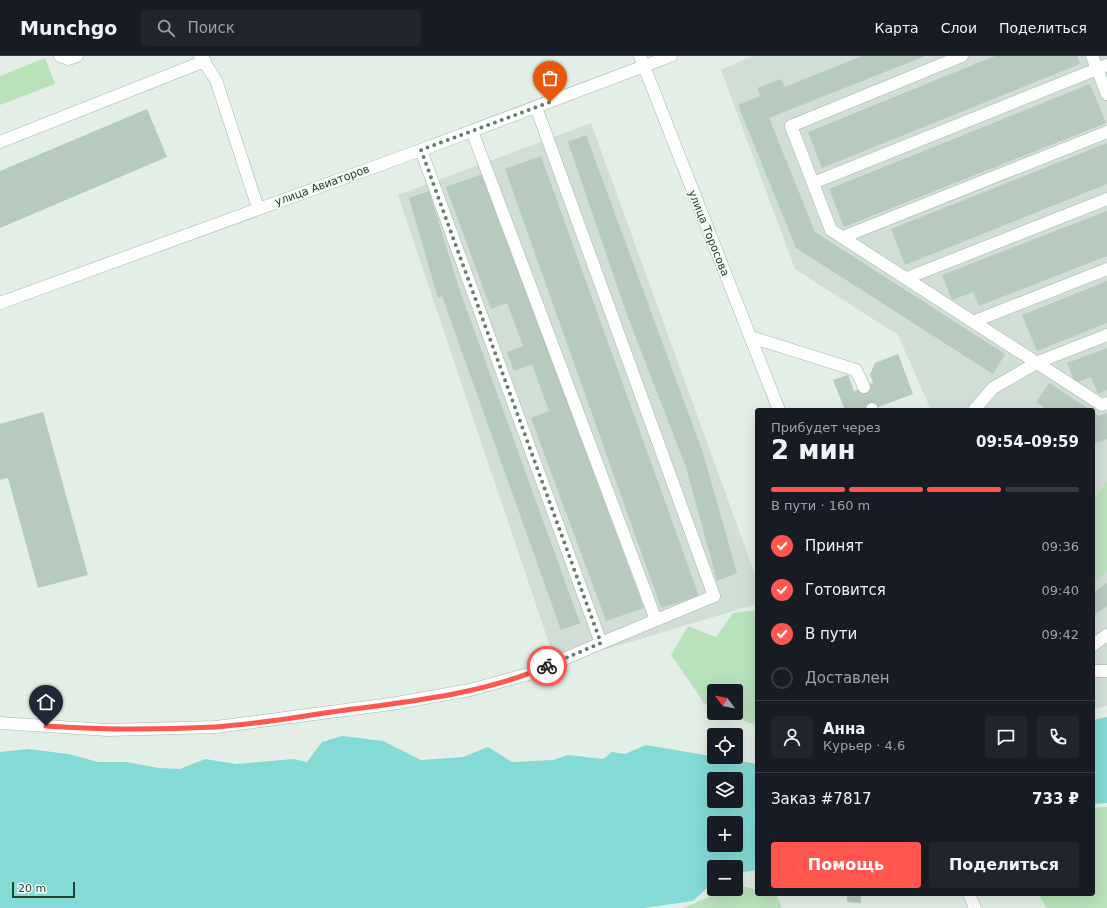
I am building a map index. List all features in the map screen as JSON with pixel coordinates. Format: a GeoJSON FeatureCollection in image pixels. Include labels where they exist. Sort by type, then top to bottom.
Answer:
{"type":"FeatureCollection","features":[{"type":"Feature","properties":{"kind":"street"},"geometry":{"type":"LineString","coordinates":[[60,56],[68,59],[77,56]]}},
{"type":"Feature","properties":{"kind":"street","name":"улица Авиаторов"},"geometry":{"type":"LineString","coordinates":[[0,304],[536,107],[642,62],[671,56]]}},
{"type":"Feature","properties":{"kind":"street"},"geometry":{"type":"LineString","coordinates":[[962,56],[791,126],[831,230],[1038,362],[1102,405],[1107,403]]}},
{"type":"Feature","properties":{"kind":"street"},"geometry":{"type":"LineString","coordinates":[[1092,56],[1102,67],[1107,94]]}},
{"type":"Feature","properties":{"kind":"street"},"geometry":{"type":"LineString","coordinates":[[0,142],[202,59],[216,80],[258,208]]}},
{"type":"Feature","properties":{"kind":"street","name":"улица Торосова"},"geometry":{"type":"LineString","coordinates":[[642,62],[778,408]]}},
{"type":"Feature","properties":{"kind":"street"},"geometry":{"type":"LineString","coordinates":[[813,184],[1102,67]]}},
{"type":"Feature","properties":{"kind":"street"},"geometry":{"type":"LineString","coordinates":[[0,723],[107,730],[216,727],[390,704],[470,690],[532,673],[714,596],[536,107]]}},
{"type":"Feature","properties":{"kind":"street"},"geometry":{"type":"LineString","coordinates":[[472,131],[656,620]]}},
{"type":"Feature","properties":{"kind":"street"},"geometry":{"type":"LineString","coordinates":[[843,237],[1107,132]]}},
{"type":"Feature","properties":{"kind":"street"},"geometry":{"type":"LineString","coordinates":[[421,150],[601,643]]}},
{"type":"Feature","properties":{"kind":"street"},"geometry":{"type":"LineString","coordinates":[[907,278],[1107,199]]}},
{"type":"Feature","properties":{"kind":"street"},"geometry":{"type":"LineString","coordinates":[[975,322],[1107,269]]}},
{"type":"Feature","properties":{"kind":"street"},"geometry":{"type":"LineString","coordinates":[[976,408],[993,388],[1038,362],[1107,335]]}},
{"type":"Feature","properties":{"kind":"street"},"geometry":{"type":"LineString","coordinates":[[751,337],[856,370],[864,387]]}},
{"type":"Feature","properties":{"kind":"street"},"geometry":{"type":"LineString","coordinates":[[1095,644],[1107,635]]}},
{"type":"Feature","properties":{"kind":"street"},"geometry":{"type":"LineString","coordinates":[[1095,670],[1107,671]]}},
{"type":"Feature","properties":{"kind":"street"},"geometry":{"type":"LineString","coordinates":[[970,896],[975,908]]}},
{"type":"Feature","properties":{"kind":"shaded area"},"geometry":{"type":"Polygon","coordinates":[[[752,56],[1107,56],[1107,706],[1095,709],[1095,408],[930,408],[898,335],[795,269],[721,70],[752,56]]]}},
{"type":"Feature","properties":{"kind":"shaded area"},"geometry":{"type":"Polygon","coordinates":[[[591,123],[755,574],[755,605],[556,664],[398,195],[591,123]]]}},
{"type":"Feature","properties":{"kind":"green space"},"geometry":{"type":"Polygon","coordinates":[[[45,58],[55,84],[0,105],[0,76],[45,58]]]}},
{"type":"Feature","properties":{"kind":"green space"},"geometry":{"type":"Polygon","coordinates":[[[1107,481],[1107,571],[1095,580],[1095,498],[1107,481]]]}},
{"type":"Feature","properties":{"kind":"green space"},"geometry":{"type":"Polygon","coordinates":[[[755,610],[755,725],[743,720],[743,684],[707,684],[707,705],[671,655],[688,626],[716,637],[733,613],[755,610]]]}},
{"type":"Feature","properties":{"kind":"green space"},"geometry":{"type":"Polygon","coordinates":[[[1107,807],[1107,908],[1047,908],[1039,896],[1095,896],[1095,808],[1107,807]]]}},
{"type":"Feature","properties":{"kind":"green space"},"geometry":{"type":"Polygon","coordinates":[[[743,886],[755,889],[755,896],[777,896],[782,908],[682,908],[712,896],[743,896],[743,886]]]}},
{"type":"Feature","properties":{"kind":"water"},"geometry":{"type":"Polygon","coordinates":[[[1107,717],[1107,803],[1095,804],[1095,720],[1107,717]]]}},
{"type":"Feature","properties":{"kind":"water"},"geometry":{"type":"Polygon","coordinates":[[[342,736],[383,741],[421,760],[463,757],[488,747],[512,762],[553,760],[568,755],[603,759],[612,752],[625,754],[646,745],[707,755],[707,764],[743,764],[743,762],[755,764],[755,870],[743,872],[743,860],[707,860],[707,888],[693,901],[644,908],[0,908],[0,752],[28,749],[68,754],[98,762],[126,762],[159,768],[180,769],[205,759],[236,764],[294,759],[307,762],[322,742],[342,736]]]}},
{"type":"Feature","properties":{"kind":"building"},"geometry":{"type":"Polygon","coordinates":[[[862,56],[925,56],[769,118],[815,232],[1005,354],[993,374],[796,248],[738,105],[760,96],[757,88],[781,79],[785,87],[862,56]]]}},
{"type":"Feature","properties":{"kind":"building"},"geometry":{"type":"Polygon","coordinates":[[[995,56],[1077,56],[1080,64],[822,168],[808,132],[995,56]]]}},
{"type":"Feature","properties":{"kind":"building"},"geometry":{"type":"Polygon","coordinates":[[[1090,84],[1106,123],[844,227],[829,189],[1090,84]]]}},
{"type":"Feature","properties":{"kind":"building"},"geometry":{"type":"Polygon","coordinates":[[[147,109],[167,157],[0,228],[0,171],[147,109]]]}},
{"type":"Feature","properties":{"kind":"building"},"geometry":{"type":"Polygon","coordinates":[[[586,135],[703,453],[737,573],[717,581],[686,467],[627,315],[568,142],[586,135]]]}},
{"type":"Feature","properties":{"kind":"building"},"geometry":{"type":"Polygon","coordinates":[[[1107,143],[1107,184],[905,265],[891,229],[1107,143]]]}},
{"type":"Feature","properties":{"kind":"building"},"geometry":{"type":"Polygon","coordinates":[[[541,156],[699,596],[661,608],[505,169],[541,156]]]}},
{"type":"Feature","properties":{"kind":"building"},"geometry":{"type":"Polygon","coordinates":[[[483,174],[644,608],[606,621],[531,418],[549,411],[532,364],[514,371],[507,352],[523,346],[507,303],[491,309],[446,187],[483,174]]]}},
{"type":"Feature","properties":{"kind":"building"},"geometry":{"type":"Polygon","coordinates":[[[429,191],[459,288],[580,623],[561,630],[442,296],[438,298],[409,198],[429,191]]]}},
{"type":"Feature","properties":{"kind":"building"},"geometry":{"type":"Polygon","coordinates":[[[1107,211],[1107,256],[979,306],[973,292],[952,300],[942,275],[1107,211]]]}},
{"type":"Feature","properties":{"kind":"building"},"geometry":{"type":"Polygon","coordinates":[[[1107,281],[1107,323],[1037,351],[1022,315],[1107,281]]]}},
{"type":"Feature","properties":{"kind":"building"},"geometry":{"type":"Polygon","coordinates":[[[1107,348],[1107,390],[1098,394],[1091,377],[1075,383],[1067,363],[1107,348]]]}},
{"type":"Feature","properties":{"kind":"building"},"geometry":{"type":"Polygon","coordinates":[[[898,354],[913,394],[875,408],[844,408],[833,380],[848,375],[854,391],[873,383],[870,374],[875,363],[898,354]]]}},
{"type":"Feature","properties":{"kind":"building"},"geometry":{"type":"Polygon","coordinates":[[[1049,383],[1087,408],[1044,408],[1036,402],[1049,383]]]}},
{"type":"Feature","properties":{"kind":"building"},"geometry":{"type":"Polygon","coordinates":[[[43,412],[88,575],[38,588],[8,478],[0,480],[0,424],[43,412]]]}},
{"type":"Feature","properties":{"kind":"building"},"geometry":{"type":"Polygon","coordinates":[[[1095,413],[1099,416],[1107,413],[1107,439],[1096,443],[1095,413]]]}},
{"type":"Feature","properties":{"kind":"building"},"geometry":{"type":"Polygon","coordinates":[[[1107,583],[1107,606],[1095,615],[1095,592],[1107,583]]]}},
{"type":"Feature","properties":{"kind":"building"},"geometry":{"type":"Polygon","coordinates":[[[847,896],[861,896],[861,903],[847,902],[847,896]]]}},
{"type":"Feature","properties":{"kind":"tunnel"},"geometry":{"type":"LineString","coordinates":[[864,387],[872,408]]}},
{"type":"Feature","properties":{"kind":"way so far"},"geometry":{"type":"LineString","coordinates":[[547,666],[601,643],[421,150],[550,102]]}},
{"type":"Feature","properties":{"kind":"route"},"geometry":{"type":"LineString","coordinates":[[46,726],[107,730],[216,727],[390,704],[470,690],[532,673],[547,666]]}}]}
